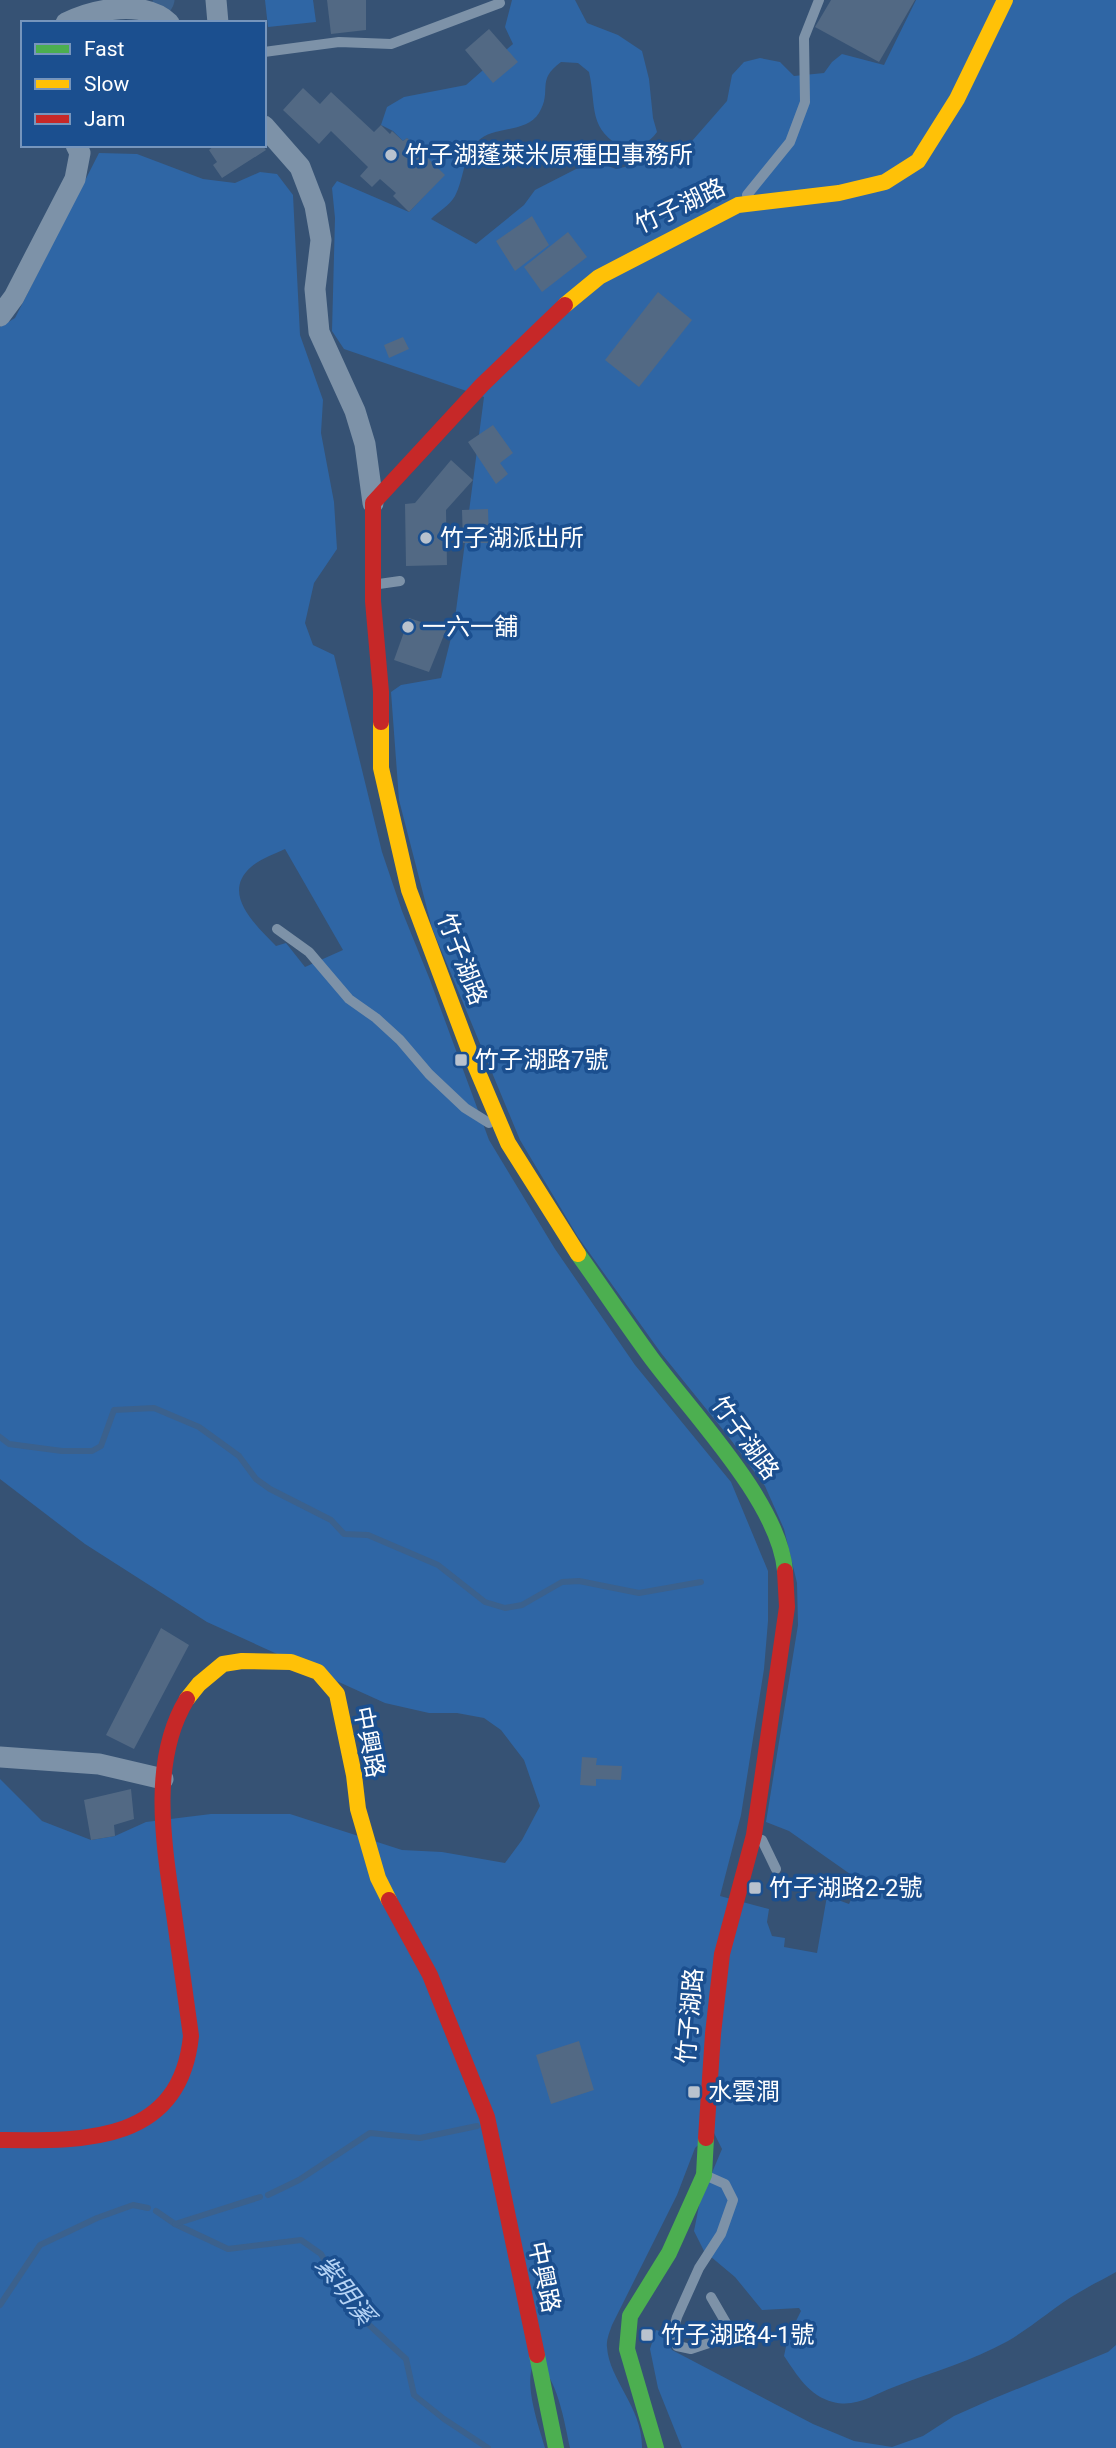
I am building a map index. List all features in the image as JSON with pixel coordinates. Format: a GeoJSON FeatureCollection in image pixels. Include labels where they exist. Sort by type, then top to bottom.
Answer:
{"type":"FeatureCollection","features":[{"type":"Feature","properties":{"kind":"main road","name":"竹子湖路"},"geometry":{"type":"LineString","coordinates":[[656,2448],[627,2349],[630,2316],[669,2253],[704,2175],[713,2034],[722,1954],[754,1835],[788,1607],[784,1564],[770,1522],[752,1489],[652,1359],[570,1243],[508,1143],[472,1058],[408,890],[381,768],[381,692],[373,584],[373,503],[505,362],[599,277],[738,205],[839,193],[886,182],[918,161],[957,99],[1005,0]]}},
{"type":"Feature","properties":{"kind":"main road","name":"中興路"},"geometry":{"type":"LineString","coordinates":[[0,2140],[89,2140],[114,2135],[153,2114],[170,2099],[186,2067],[191,2036],[163,1837],[163,1779],[173,1728],[186,1701],[199,1684],[223,1664],[242,1661],[291,1662],[318,1672],[337,1694],[354,1775],[358,1809],[378,1878],[430,1975],[487,2117],[556,2448]]}},
{"type":"Feature","properties":{"kind":"street"},"geometry":{"type":"LineString","coordinates":[[216,0],[218,21]]}},
{"type":"Feature","properties":{"kind":"street"},"geometry":{"type":"LineString","coordinates":[[70,21],[95,9],[143,4],[163,14],[168,21]]}},
{"type":"Feature","properties":{"kind":"street","name":"竹子湖路"},"geometry":{"type":"LineString","coordinates":[[266,129],[300,167],[315,205],[321,240],[315,289],[319,332],[355,411],[365,444],[373,503]]}},
{"type":"Feature","properties":{"kind":"street"},"geometry":{"type":"LineString","coordinates":[[0,316],[13,297],[75,179],[82,148]]}},
{"type":"Feature","properties":{"kind":"street"},"geometry":{"type":"LineString","coordinates":[[0,1757],[99,1763],[163,1779]]}},
{"type":"Feature","properties":{"kind":"lane"},"geometry":{"type":"LineString","coordinates":[[738,205],[790,142],[806,102],[804,38],[819,0]]}},
{"type":"Feature","properties":{"kind":"lane"},"geometry":{"type":"LineString","coordinates":[[266,52],[339,42],[391,44],[500,3]]}},
{"type":"Feature","properties":{"kind":"lane"},"geometry":{"type":"LineString","coordinates":[[373,584],[400,581]]}},
{"type":"Feature","properties":{"kind":"lane"},"geometry":{"type":"LineString","coordinates":[[277,929],[309,952],[349,999],[376,1018],[400,1040],[429,1074],[465,1108],[504,1132]]}},
{"type":"Feature","properties":{"kind":"lane"},"geometry":{"type":"LineString","coordinates":[[754,1835],[765,1841],[776,1869]]}},
{"type":"Feature","properties":{"kind":"lane"},"geometry":{"type":"LineString","coordinates":[[704,2175],[725,2184],[733,2200],[721,2234],[699,2268],[677,2317],[671,2334],[677,2346],[691,2350],[733,2335],[710,2297]]}},
{"type":"Feature","properties":{"kind":"shaded area"},"geometry":{"type":"Polygon","coordinates":[[[265,0],[313,0],[316,22],[268,27],[265,0]]]}},
{"type":"Feature","properties":{"kind":"shaded area"},"geometry":{"type":"Polygon","coordinates":[[[512,0],[575,0],[587,23],[618,35],[642,51],[657,132],[647,142],[625,149],[613,141],[604,134],[599,125],[589,72],[578,63],[561,62],[546,80],[545,98],[539,113],[526,124],[492,133],[477,142],[469,154],[455,196],[431,219],[476,244],[524,205],[535,190],[576,169],[600,163],[616,169],[649,161],[692,141],[727,101],[732,75],[744,62],[760,58],[780,62],[794,76],[824,73],[842,54],[884,65],[916,0],[1116,0],[1116,2272],[1069,2299],[1008,2341],[980,2355],[857,2402],[833,2402],[817,2395],[804,2384],[784,2356],[788,2337],[801,2311],[799,2308],[762,2310],[735,2277],[704,2251],[694,2231],[700,2201],[722,2149],[713,2131],[695,2148],[677,2195],[612,2325],[608,2339],[609,2359],[637,2420],[642,2448],[570,2448],[554,2388],[543,2368],[535,2362],[531,2370],[531,2392],[545,2448],[0,2448],[0,1779],[42,1821],[91,1840],[115,1836],[146,1822],[211,1814],[290,1814],[402,1850],[442,1852],[505,1863],[522,1840],[540,1806],[524,1760],[501,1730],[484,1718],[457,1713],[429,1713],[385,1703],[207,1622],[85,1544],[0,1479],[0,327],[15,318],[99,153],[137,154],[203,179],[235,183],[260,172],[277,174],[293,195],[300,335],[323,400],[321,433],[334,502],[337,549],[314,583],[305,623],[313,645],[334,655],[382,852],[402,911],[489,1140],[555,1249],[635,1365],[731,1482],[768,1571],[764,1669],[741,1815],[720,1896],[769,1909],[767,1922],[772,1936],[785,1938],[784,1947],[817,1953],[827,1896],[849,1904],[860,1881],[789,1831],[766,1822],[798,1625],[797,1583],[784,1529],[765,1486],[661,1353],[578,1237],[520,1140],[432,928],[399,800],[391,692],[401,685],[441,678],[454,626],[484,397],[344,349],[332,331],[335,218],[332,188],[337,181],[409,212],[444,175],[407,138],[403,141],[393,131],[381,125],[387,107],[404,97],[466,85],[513,44],[505,27],[512,0]],[[285,849],[255,864],[242,877],[240,899],[252,919],[276,946],[286,943],[305,967],[343,950],[285,849]]]}},
{"type":"Feature","properties":{"kind":"shaded area"},"geometry":{"type":"Polygon","coordinates":[[[656,2330],[663,2332],[672,2350],[813,2424],[854,2441],[892,2447],[923,2436],[954,2416],[990,2400],[1108,2352],[1116,2345],[1116,2448],[682,2448],[658,2388],[650,2349],[656,2330]]]}},
{"type":"Feature","properties":{"kind":"building"},"geometry":{"type":"Polygon","coordinates":[[[327,0],[366,0],[366,30],[331,34],[327,0]]]}},
{"type":"Feature","properties":{"kind":"building"},"geometry":{"type":"Polygon","coordinates":[[[831,0],[915,0],[879,62],[815,27],[831,0]]]}},
{"type":"Feature","properties":{"kind":"building"},"geometry":{"type":"Polygon","coordinates":[[[489,29],[518,62],[493,83],[465,50],[489,29]]]}},
{"type":"Feature","properties":{"kind":"building","name":"竹子湖蓬萊米原種田事務所"},"geometry":{"type":"Polygon","coordinates":[[[303,88],[320,104],[331,92],[374,132],[381,125],[403,141],[407,138],[445,175],[409,212],[393,196],[396,193],[380,179],[372,187],[360,176],[368,167],[331,131],[319,144],[283,110],[303,88]]]}},
{"type":"Feature","properties":{"kind":"building"},"geometry":{"type":"Polygon","coordinates":[[[213,147],[264,147],[266,150],[222,178],[213,165],[217,162],[209,150],[213,147]]]}},
{"type":"Feature","properties":{"kind":"building"},"geometry":{"type":"Polygon","coordinates":[[[532,216],[549,245],[515,271],[496,241],[532,216]]]}},
{"type":"Feature","properties":{"kind":"building"},"geometry":{"type":"Polygon","coordinates":[[[568,232],[587,257],[542,292],[524,267],[568,232]]]}},
{"type":"Feature","properties":{"kind":"building"},"geometry":{"type":"Polygon","coordinates":[[[658,292],[692,320],[639,387],[605,360],[658,292]]]}},
{"type":"Feature","properties":{"kind":"building"},"geometry":{"type":"Polygon","coordinates":[[[403,337],[409,349],[389,358],[384,345],[403,337]]]}},
{"type":"Feature","properties":{"kind":"building"},"geometry":{"type":"Polygon","coordinates":[[[493,425],[513,453],[500,463],[508,474],[496,484],[468,442],[493,425]]]}},
{"type":"Feature","properties":{"kind":"building","name":"竹子湖派出所"},"geometry":{"type":"Polygon","coordinates":[[[451,460],[473,480],[446,510],[447,565],[406,566],[405,504],[415,503],[451,460]]]}},
{"type":"Feature","properties":{"kind":"building"},"geometry":{"type":"Polygon","coordinates":[[[488,509],[489,543],[463,543],[462,510],[488,509]]]}},
{"type":"Feature","properties":{"kind":"building"},"geometry":{"type":"Polygon","coordinates":[[[409,618],[446,630],[429,672],[394,660],[409,618]]]}},
{"type":"Feature","properties":{"kind":"building"},"geometry":{"type":"Polygon","coordinates":[[[161,1628],[189,1645],[134,1749],[106,1735],[161,1628]]]}},
{"type":"Feature","properties":{"kind":"building"},"geometry":{"type":"Polygon","coordinates":[[[582,1757],[597,1758],[596,1765],[622,1766],[621,1780],[596,1779],[596,1786],[580,1785],[582,1757]]]}},
{"type":"Feature","properties":{"kind":"building"},"geometry":{"type":"Polygon","coordinates":[[[131,1789],[134,1819],[114,1825],[115,1836],[91,1840],[84,1800],[131,1789]]]}},
{"type":"Feature","properties":{"kind":"building"},"geometry":{"type":"Polygon","coordinates":[[[579,2041],[594,2090],[551,2104],[536,2055],[579,2041]]]}},
{"type":"Feature","properties":{"kind":"waterway"},"geometry":{"type":"LineString","coordinates":[[0,1437],[9,1444],[62,1451],[92,1451],[101,1446],[114,1410],[154,1408],[199,1427],[239,1456],[256,1479],[331,1520],[344,1534],[368,1535],[438,1565],[485,1602],[505,1608],[522,1605],[562,1582],[579,1581],[639,1593],[701,1582]]}},
{"type":"Feature","properties":{"kind":"waterway"},"geometry":{"type":"LineString","coordinates":[[268,2195],[299,2180],[370,2133],[420,2138],[477,2126]]}},
{"type":"Feature","properties":{"kind":"waterway"},"geometry":{"type":"LineString","coordinates":[[175,2224],[260,2197]]}},
{"type":"Feature","properties":{"kind":"waterway","name":"紫明溪"},"geometry":{"type":"LineString","coordinates":[[0,2305],[40,2245],[97,2218],[133,2205],[148,2208]]}},
{"type":"Feature","properties":{"kind":"waterway","name":"紫明溪"},"geometry":{"type":"LineString","coordinates":[[156,2211],[175,2224],[228,2249],[301,2240],[321,2254],[353,2310],[406,2359],[414,2395],[488,2448]]}},
{"type":"Feature","properties":{"kind":"traffic: fast"},"geometry":{"type":"LineString","coordinates":[[578,1254],[652,1359],[752,1489],[780,1545],[785,1571]]}},
{"type":"Feature","properties":{"kind":"traffic: fast"},"geometry":{"type":"LineString","coordinates":[[656,2448],[627,2349],[630,2316],[669,2253],[704,2175],[706,2138]]}},
{"type":"Feature","properties":{"kind":"traffic: fast"},"geometry":{"type":"LineString","coordinates":[[537,2355],[556,2448]]}},
{"type":"Feature","properties":{"kind":"traffic: slow"},"geometry":{"type":"LineString","coordinates":[[565,305],[599,277],[738,205],[839,193],[885,182],[918,161],[957,99],[1005,0]]}},
{"type":"Feature","properties":{"kind":"traffic: slow"},"geometry":{"type":"LineString","coordinates":[[381,722],[381,768],[409,890],[472,1058],[508,1143],[578,1254]]}},
{"type":"Feature","properties":{"kind":"traffic: slow"},"geometry":{"type":"LineString","coordinates":[[187,1699],[199,1684],[223,1664],[242,1661],[291,1662],[318,1672],[337,1694],[354,1775],[358,1809],[378,1878],[389,1900]]}},
{"type":"Feature","properties":{"kind":"traffic: jam"},"geometry":{"type":"LineString","coordinates":[[381,722],[373,601],[373,503],[482,385],[565,305]]}},
{"type":"Feature","properties":{"kind":"traffic: jam"},"geometry":{"type":"LineString","coordinates":[[706,2138],[722,1954],[754,1835],[787,1607],[785,1571]]}},
{"type":"Feature","properties":{"kind":"traffic: jam"},"geometry":{"type":"LineString","coordinates":[[0,2140],[64,2139],[123,2129],[148,2117],[168,2098],[183,2072],[191,2036],[166,1860],[162,1804],[168,1749],[175,1723],[187,1699]]}},
{"type":"Feature","properties":{"kind":"traffic: jam"},"geometry":{"type":"LineString","coordinates":[[389,1900],[430,1975],[487,2117],[537,2355]]}},
{"type":"Feature","properties":{"kind":"place","name":"竹子湖蓬萊米原種田事務所"},"geometry":{"type":"Point","coordinates":[391,155]}},
{"type":"Feature","properties":{"kind":"place","name":"竹子湖派出所"},"geometry":{"type":"Point","coordinates":[426,538]}},
{"type":"Feature","properties":{"kind":"place","name":"一六一舖"},"geometry":{"type":"Point","coordinates":[408,627]}},
{"type":"Feature","properties":{"kind":"place","name":"竹子湖路7號"},"geometry":{"type":"Point","coordinates":[461,1060]}},
{"type":"Feature","properties":{"kind":"place","name":"竹子湖路2-2號"},"geometry":{"type":"Point","coordinates":[755,1888]}},
{"type":"Feature","properties":{"kind":"place","name":"水雲澗"},"geometry":{"type":"Point","coordinates":[694,2092]}},
{"type":"Feature","properties":{"kind":"place","name":"竹子湖路4-1號"},"geometry":{"type":"Point","coordinates":[647,2335]}}]}
